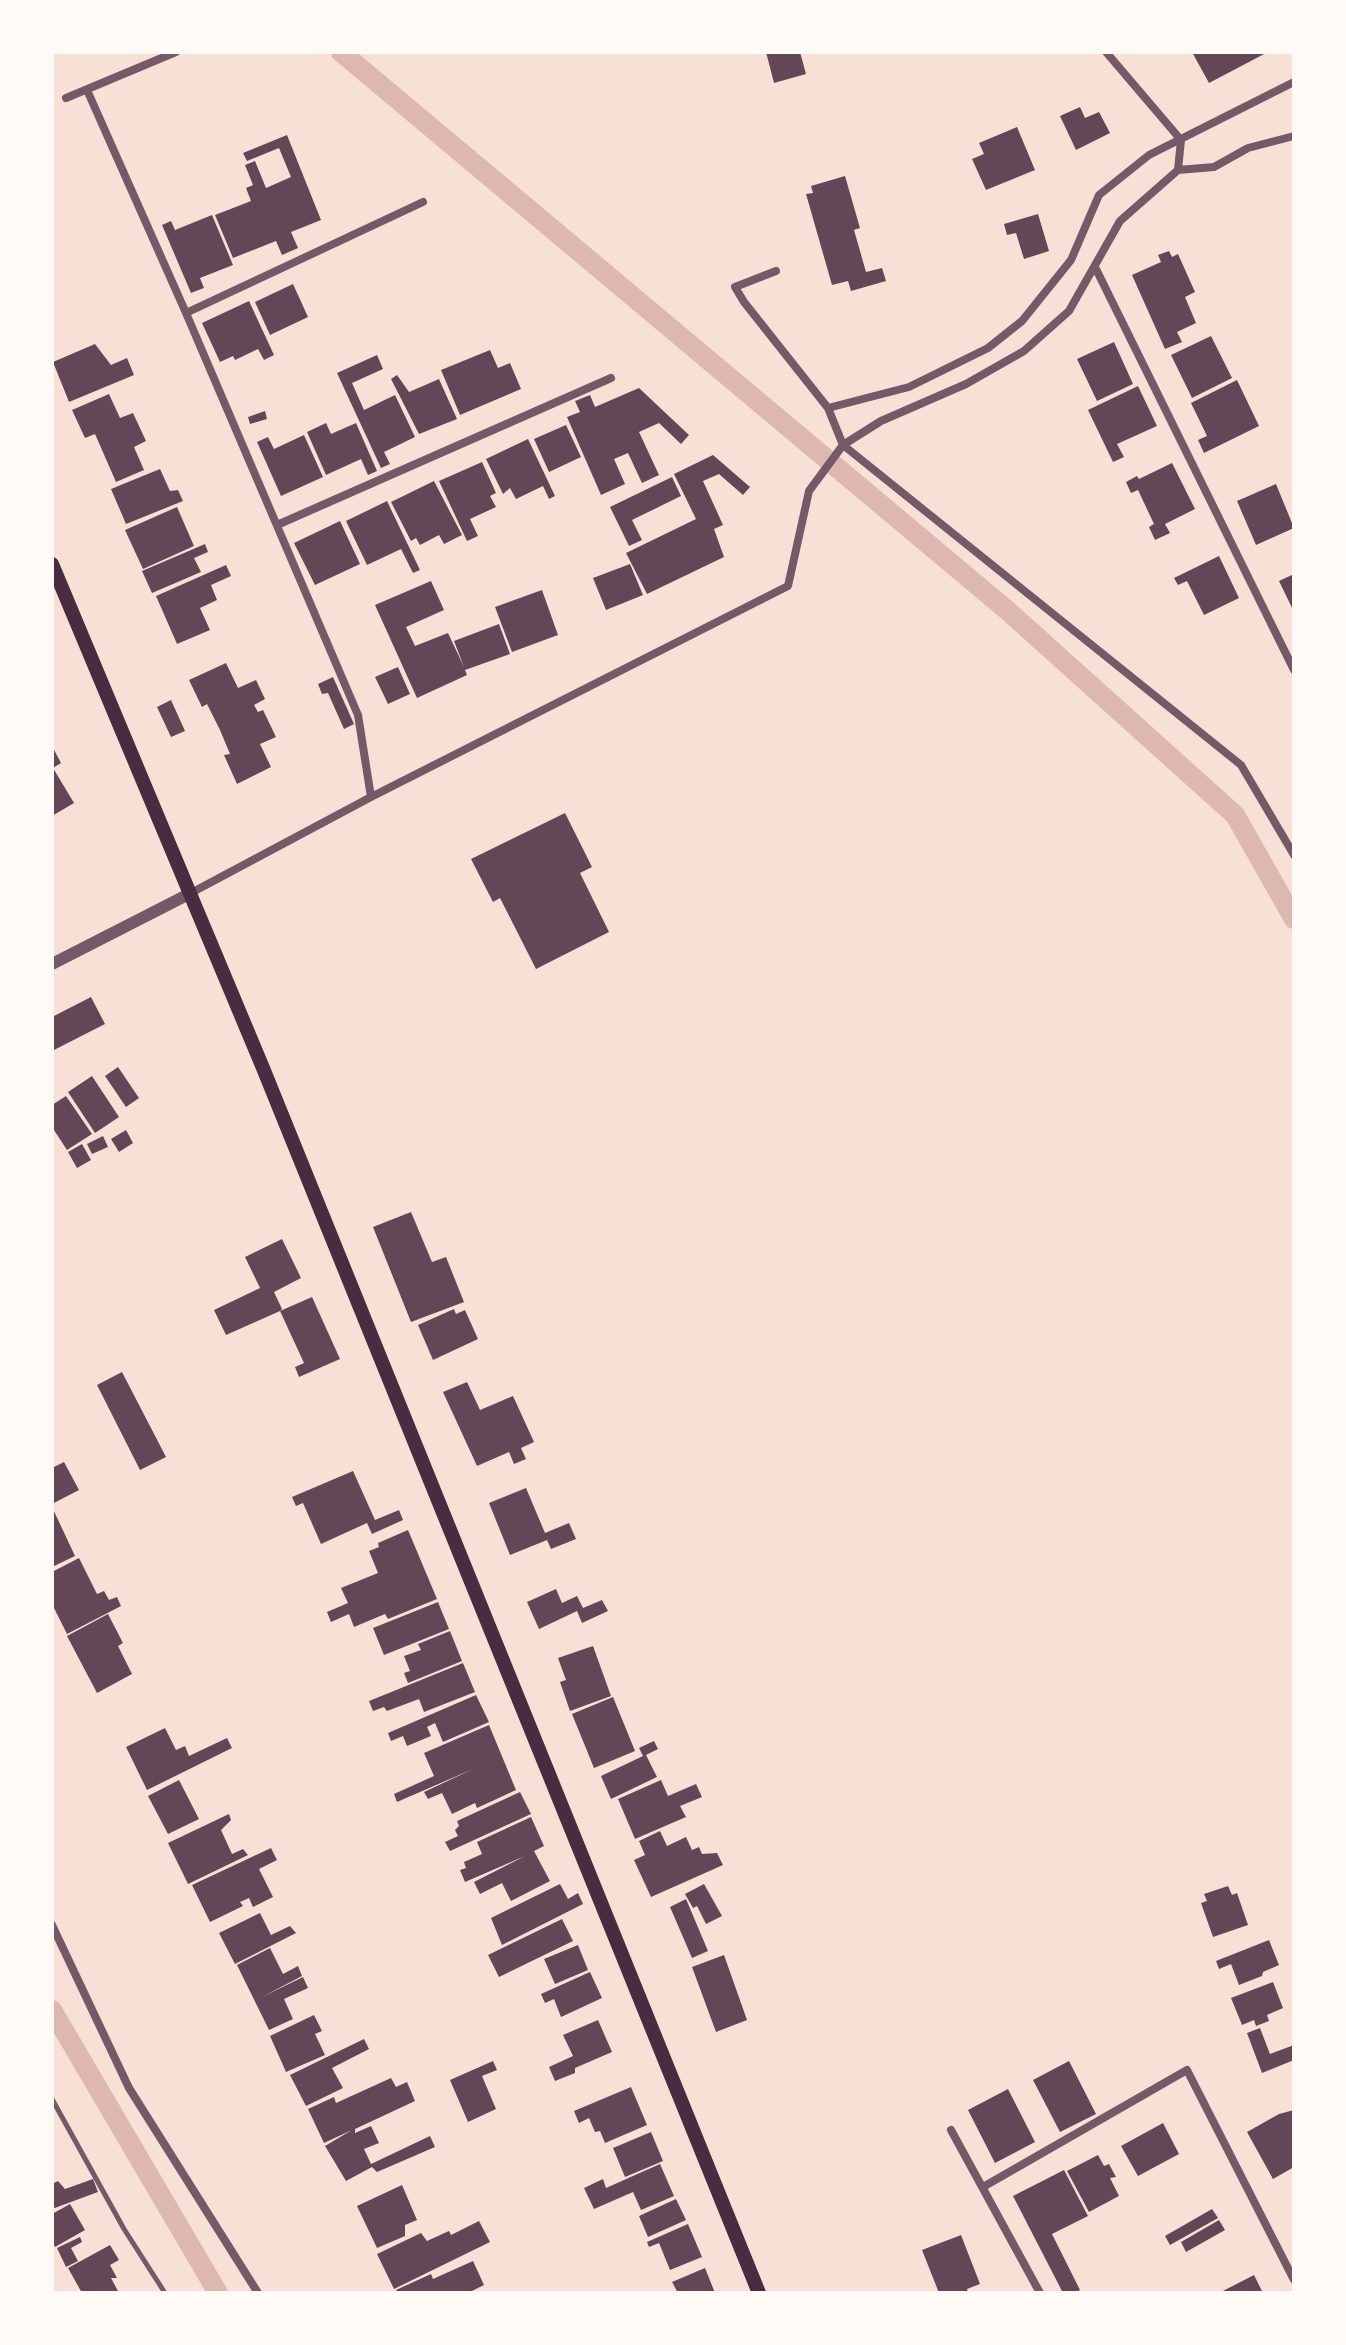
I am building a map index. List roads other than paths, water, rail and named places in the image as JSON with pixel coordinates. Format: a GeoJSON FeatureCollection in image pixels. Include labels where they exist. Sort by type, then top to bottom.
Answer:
{"type":"FeatureCollection","features":[{"type":"Feature","properties":{"kind":"main road"},"geometry":{"type":"LineString","coordinates":[[52,564],[263,1068],[759,2293]]}},
{"type":"Feature","properties":{"kind":"street"},"geometry":{"type":"LineString","coordinates":[[66,98],[176,52]]}},
{"type":"Feature","properties":{"kind":"street"},"geometry":{"type":"LineString","coordinates":[[1106,52],[1181,140],[1178,170]]}},
{"type":"Feature","properties":{"kind":"street"},"geometry":{"type":"LineString","coordinates":[[828,408],[909,387],[988,348],[1022,321],[1071,260],[1099,195],[1149,155],[1294,82]]}},
{"type":"Feature","properties":{"kind":"street"},"geometry":{"type":"LineString","coordinates":[[87,90],[358,715],[371,797]]}},
{"type":"Feature","properties":{"kind":"street"},"geometry":{"type":"LineString","coordinates":[[52,964],[371,797],[788,586],[809,491],[843,445],[881,421],[966,384],[1024,351],[1069,311],[1120,221],[1178,170],[1214,167],[1248,148],[1294,136]]}},
{"type":"Feature","properties":{"kind":"street"},"geometry":{"type":"LineString","coordinates":[[186,313],[423,202]]}},
{"type":"Feature","properties":{"kind":"street"},"geometry":{"type":"LineString","coordinates":[[1095,267],[1294,670]]}},
{"type":"Feature","properties":{"kind":"street"},"geometry":{"type":"LineString","coordinates":[[776,271],[735,287],[828,408],[843,445],[1241,765],[1294,855]]}},
{"type":"Feature","properties":{"kind":"street"},"geometry":{"type":"LineString","coordinates":[[277,525],[611,378]]}},
{"type":"Feature","properties":{"kind":"street"},"geometry":{"type":"LineString","coordinates":[[52,1925],[129,2088],[258,2293]]}},
{"type":"Feature","properties":{"kind":"street"},"geometry":{"type":"LineString","coordinates":[[983,2187],[1187,2070],[1294,2280]]}},
{"type":"Feature","properties":{"kind":"street"},"geometry":{"type":"LineString","coordinates":[[951,2130],[1040,2293]]}},
{"type":"Feature","properties":{"kind":"lane"},"geometry":{"type":"LineString","coordinates":[[52,2099],[124,2229],[165,2293]]}},
{"type":"Feature","properties":{"kind":"waterway"},"geometry":{"type":"LineString","coordinates":[[341,52],[1008,611],[1235,815],[1294,919]]}},
{"type":"Feature","properties":{"kind":"waterway"},"geometry":{"type":"LineString","coordinates":[[52,2010],[218,2293]]}}]}
